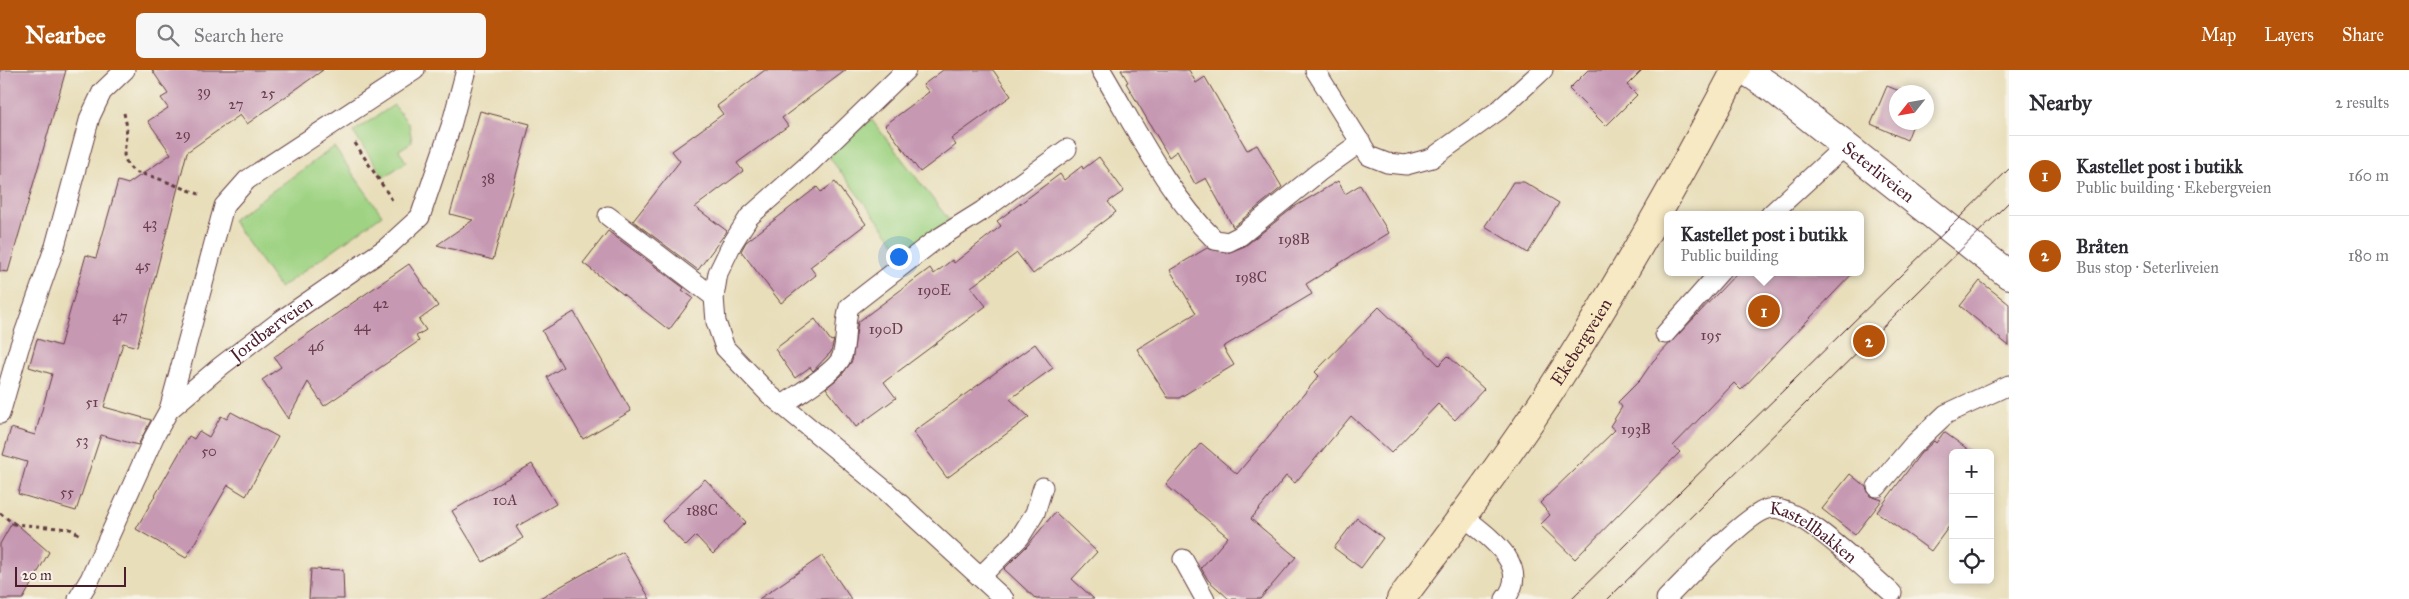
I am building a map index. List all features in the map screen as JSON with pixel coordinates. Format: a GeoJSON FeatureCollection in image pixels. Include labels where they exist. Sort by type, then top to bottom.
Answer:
{"type":"FeatureCollection","features":[{"type":"Feature","properties":{"kind":"main road","name":"Ekebergveien"},"geometry":{"type":"LineString","coordinates":[[1401,599],[1523,431],[1597,318],[1736,70]]}},
{"type":"Feature","properties":{"kind":"street","name":"Seterliveien"},"geometry":{"type":"LineString","coordinates":[[1745,70],[1772,88],[2009,275]]}},
{"type":"Feature","properties":{"kind":"lane"},"geometry":{"type":"LineString","coordinates":[[0,414],[19,348],[55,246],[90,116],[102,92],[126,70]]}},
{"type":"Feature","properties":{"kind":"lane"},"geometry":{"type":"LineString","coordinates":[[169,410],[224,206],[247,180],[415,70]]}},
{"type":"Feature","properties":{"kind":"lane","name":"Jordbærveien"},"geometry":{"type":"LineString","coordinates":[[78,599],[105,546],[154,437],[169,410],[221,366],[280,321],[386,248],[420,218],[451,126],[466,70]]}},
{"type":"Feature","properties":{"kind":"lane"},"geometry":{"type":"LineString","coordinates":[[906,70],[750,217],[732,244],[718,273],[714,297],[716,322],[725,348],[745,371],[885,490],[1004,599]]}},
{"type":"Feature","properties":{"kind":"lane"},"geometry":{"type":"LineString","coordinates":[[1101,70],[1159,166],[1183,201],[1215,240],[1228,242],[1240,236],[1318,172],[1361,142]]}},
{"type":"Feature","properties":{"kind":"lane"},"geometry":{"type":"LineString","coordinates":[[1315,70],[1369,156],[1387,163],[1406,165],[1432,158],[1499,110],[1543,70]]}},
{"type":"Feature","properties":{"kind":"lane"},"geometry":{"type":"LineString","coordinates":[[1774,211],[1845,146]]}},
{"type":"Feature","properties":{"kind":"lane"},"geometry":{"type":"LineString","coordinates":[[783,405],[834,368],[842,356],[844,322],[850,306],[934,241],[982,211],[1067,149]]}},
{"type":"Feature","properties":{"kind":"lane"},"geometry":{"type":"LineString","coordinates":[[608,216],[714,297]]}},
{"type":"Feature","properties":{"kind":"lane"},"geometry":{"type":"LineString","coordinates":[[1665,334],[1716,276]]}},
{"type":"Feature","properties":{"kind":"lane"},"geometry":{"type":"LineString","coordinates":[[1877,487],[1912,446],[1946,414],[2009,385]]}},
{"type":"Feature","properties":{"kind":"lane"},"geometry":{"type":"LineString","coordinates":[[980,577],[1020,537],[1035,513],[1043,487]]}},
{"type":"Feature","properties":{"kind":"lane","name":"Kastellbakken"},"geometry":{"type":"LineString","coordinates":[[1666,599],[1728,539],[1753,517],[1768,508],[1785,510],[1807,522],[1892,593]]}},
{"type":"Feature","properties":{"kind":"lane"},"geometry":{"type":"LineString","coordinates":[[1463,516],[1494,541],[1512,564],[1513,578],[1506,599]]}},
{"type":"Feature","properties":{"kind":"lane"},"geometry":{"type":"LineString","coordinates":[[1184,559],[1205,599]]}},
{"type":"Feature","properties":{"kind":"path"},"geometry":{"type":"LineString","coordinates":[[108,87],[117,98],[125,114],[127,127],[124,155],[127,164],[134,172],[163,180],[224,206]]}},
{"type":"Feature","properties":{"kind":"path"},"geometry":{"type":"LineString","coordinates":[[341,120],[396,206]]}},
{"type":"Feature","properties":{"kind":"path"},"geometry":{"type":"LineString","coordinates":[[0,513],[14,524],[70,529],[105,546]]}},
{"type":"Feature","properties":{"kind":"green space"},"geometry":{"type":"Polygon","coordinates":[[[394,105],[409,124],[412,142],[399,150],[406,162],[384,177],[353,132],[394,105]]]}},
{"type":"Feature","properties":{"kind":"green space"},"geometry":{"type":"Polygon","coordinates":[[[871,119],[949,220],[905,256],[829,157],[871,119]]]}},
{"type":"Feature","properties":{"kind":"green space"},"geometry":{"type":"Polygon","coordinates":[[[334,147],[382,215],[280,288],[232,220],[334,147]]]}},
{"type":"Feature","properties":{"kind":"building"},"geometry":{"type":"Polygon","coordinates":[[[0,70],[66,70],[8,272],[0,271],[0,70]]]}},
{"type":"Feature","properties":{"kind":"building"},"geometry":{"type":"Polygon","coordinates":[[[152,70],[323,70],[247,124],[240,115],[187,152],[137,347],[123,343],[104,407],[151,420],[138,445],[101,435],[76,511],[18,494],[27,462],[3,455],[11,428],[35,435],[52,374],[29,367],[37,339],[60,346],[86,255],[96,258],[118,181],[128,184],[171,154],[148,121],[168,108],[161,98],[168,94],[152,70]]]}},
{"type":"Feature","properties":{"kind":"building"},"geometry":{"type":"Polygon","coordinates":[[[765,70],[846,70],[782,118],[788,126],[737,163],[743,171],[695,207],[727,231],[698,270],[633,221],[680,161],[672,151],[723,114],[717,106],[765,70]]]}},
{"type":"Feature","properties":{"kind":"building"},"geometry":{"type":"Polygon","coordinates":[[[943,70],[993,70],[1011,96],[951,139],[956,145],[920,172],[885,125],[929,92],[923,85],[943,70]]]}},
{"type":"Feature","properties":{"kind":"building"},"geometry":{"type":"Polygon","coordinates":[[[1121,70],[1189,70],[1196,83],[1205,77],[1247,150],[1257,145],[1282,187],[1233,227],[1206,178],[1195,184],[1177,151],[1169,157],[1126,83],[1128,82],[1121,70]]]}},
{"type":"Feature","properties":{"kind":"building"},"geometry":{"type":"Polygon","coordinates":[[[1588,70],[1642,70],[1627,85],[1637,95],[1606,126],[1569,89],[1588,70]]]}},
{"type":"Feature","properties":{"kind":"building"},"geometry":{"type":"Polygon","coordinates":[[[1887,86],[1889,87],[1889,130],[1911,130],[1907,140],[1871,124],[1887,86]]]}},
{"type":"Feature","properties":{"kind":"building"},"geometry":{"type":"Polygon","coordinates":[[[480,111],[530,124],[493,260],[437,245],[473,220],[450,214],[480,111]]]}},
{"type":"Feature","properties":{"kind":"building"},"geometry":{"type":"Polygon","coordinates":[[[1099,157],[1124,191],[1108,202],[1116,212],[1033,274],[1017,253],[971,287],[986,306],[884,382],[896,398],[856,427],[826,388],[841,376],[852,361],[858,322],[930,268],[934,274],[952,260],[954,263],[1001,226],[997,221],[1060,174],[1064,180],[1082,166],[1083,169],[1099,157]]]}},
{"type":"Feature","properties":{"kind":"building"},"geometry":{"type":"Polygon","coordinates":[[[1338,181],[1345,194],[1360,185],[1389,233],[1306,284],[1312,294],[1223,347],[1234,365],[1179,398],[1168,398],[1137,349],[1196,313],[1170,270],[1207,248],[1227,253],[1245,246],[1294,207],[1338,181]]]}},
{"type":"Feature","properties":{"kind":"building"},"geometry":{"type":"Polygon","coordinates":[[[835,182],[866,224],[810,267],[816,275],[781,303],[741,251],[746,242],[817,187],[821,192],[835,182]]]}},
{"type":"Feature","properties":{"kind":"building"},"geometry":{"type":"Polygon","coordinates":[[[1513,182],[1524,182],[1559,203],[1528,253],[1485,226],[1513,182]]]}},
{"type":"Feature","properties":{"kind":"building"},"geometry":{"type":"Polygon","coordinates":[[[608,231],[684,288],[682,290],[693,298],[669,330],[583,263],[608,231]]]}},
{"type":"Feature","properties":{"kind":"building"},"geometry":{"type":"Polygon","coordinates":[[[409,264],[438,306],[419,320],[426,330],[416,336],[419,341],[324,406],[308,382],[288,419],[262,380],[281,367],[274,357],[409,264]]]}},
{"type":"Feature","properties":{"kind":"building"},"geometry":{"type":"Polygon","coordinates":[[[1734,276],[1850,276],[1741,390],[1734,383],[1673,446],[1680,452],[1575,559],[1540,525],[1550,515],[1540,503],[1615,430],[1610,426],[1622,407],[1618,402],[1640,380],[1653,361],[1734,276]]]}},
{"type":"Feature","properties":{"kind":"building"},"geometry":{"type":"Polygon","coordinates":[[[1980,281],[2009,304],[2009,346],[1960,306],[1980,281]]]}},
{"type":"Feature","properties":{"kind":"building"},"geometry":{"type":"Polygon","coordinates":[[[1379,307],[1439,365],[1448,356],[1484,389],[1455,420],[1438,404],[1391,453],[1351,416],[1295,483],[1286,476],[1251,519],[1296,557],[1260,599],[1229,599],[1208,580],[1201,568],[1228,537],[1166,485],[1201,443],[1237,474],[1319,376],[1315,372],[1379,307]]]}},
{"type":"Feature","properties":{"kind":"building"},"geometry":{"type":"Polygon","coordinates":[[[574,312],[631,411],[583,439],[547,377],[563,367],[542,331],[574,312]]]}},
{"type":"Feature","properties":{"kind":"building"},"geometry":{"type":"Polygon","coordinates":[[[815,319],[831,341],[834,340],[831,352],[813,371],[810,367],[795,378],[775,349],[815,319]]]}},
{"type":"Feature","properties":{"kind":"building"},"geometry":{"type":"Polygon","coordinates":[[[1035,344],[1053,368],[1010,399],[1029,417],[947,478],[913,432],[1035,344]]]}},
{"type":"Feature","properties":{"kind":"building"},"geometry":{"type":"Polygon","coordinates":[[[231,412],[278,437],[246,496],[228,485],[186,558],[136,529],[189,436],[194,439],[199,431],[209,437],[221,416],[227,419],[231,412]]]}},
{"type":"Feature","properties":{"kind":"building"},"geometry":{"type":"Polygon","coordinates":[[[1944,432],[1967,449],[1949,449],[1949,526],[1931,551],[1877,512],[1920,454],[1934,441],[1936,443],[1944,432]]]}},
{"type":"Feature","properties":{"kind":"building"},"geometry":{"type":"Polygon","coordinates":[[[532,464],[556,504],[516,527],[523,538],[483,562],[452,511],[532,464]]]}},
{"type":"Feature","properties":{"kind":"building"},"geometry":{"type":"Polygon","coordinates":[[[1850,474],[1866,487],[1870,496],[1882,500],[1855,535],[1822,509],[1850,474]]]}},
{"type":"Feature","properties":{"kind":"building"},"geometry":{"type":"Polygon","coordinates":[[[705,479],[746,522],[713,554],[696,536],[686,546],[662,521],[705,479]]]}},
{"type":"Feature","properties":{"kind":"building"},"geometry":{"type":"Polygon","coordinates":[[[1055,512],[1097,552],[1072,579],[1094,599],[1036,599],[1004,569],[1028,545],[1055,512]]]}},
{"type":"Feature","properties":{"kind":"building"},"geometry":{"type":"Polygon","coordinates":[[[1357,518],[1383,538],[1361,568],[1334,548],[1357,518]]]}},
{"type":"Feature","properties":{"kind":"building"},"geometry":{"type":"Polygon","coordinates":[[[13,521],[49,552],[23,599],[0,599],[0,544],[13,521]]]}},
{"type":"Feature","properties":{"kind":"building"},"geometry":{"type":"Polygon","coordinates":[[[623,552],[650,599],[538,599],[583,574],[623,552]]]}},
{"type":"Feature","properties":{"kind":"building"},"geometry":{"type":"Polygon","coordinates":[[[822,556],[851,599],[759,599],[822,556]]]}},
{"type":"Feature","properties":{"kind":"building"},"geometry":{"type":"Polygon","coordinates":[[[311,569],[343,570],[344,599],[309,599],[311,569]]]}},
{"type":"Feature","properties":{"kind":"tram line"},"geometry":{"type":"LineString","coordinates":[[1571,599],[2009,169]]}},
{"type":"Feature","properties":{"kind":"tram line"},"geometry":{"type":"LineString","coordinates":[[1608,599],[2009,202]]}},
{"type":"Feature","properties":{"kind":"place","name":"Kastellet post i butikk"},"geometry":{"type":"Point","coordinates":[1764,311]}},
{"type":"Feature","properties":{"kind":"place","name":"Bråten"},"geometry":{"type":"Point","coordinates":[1869,341]}}]}
